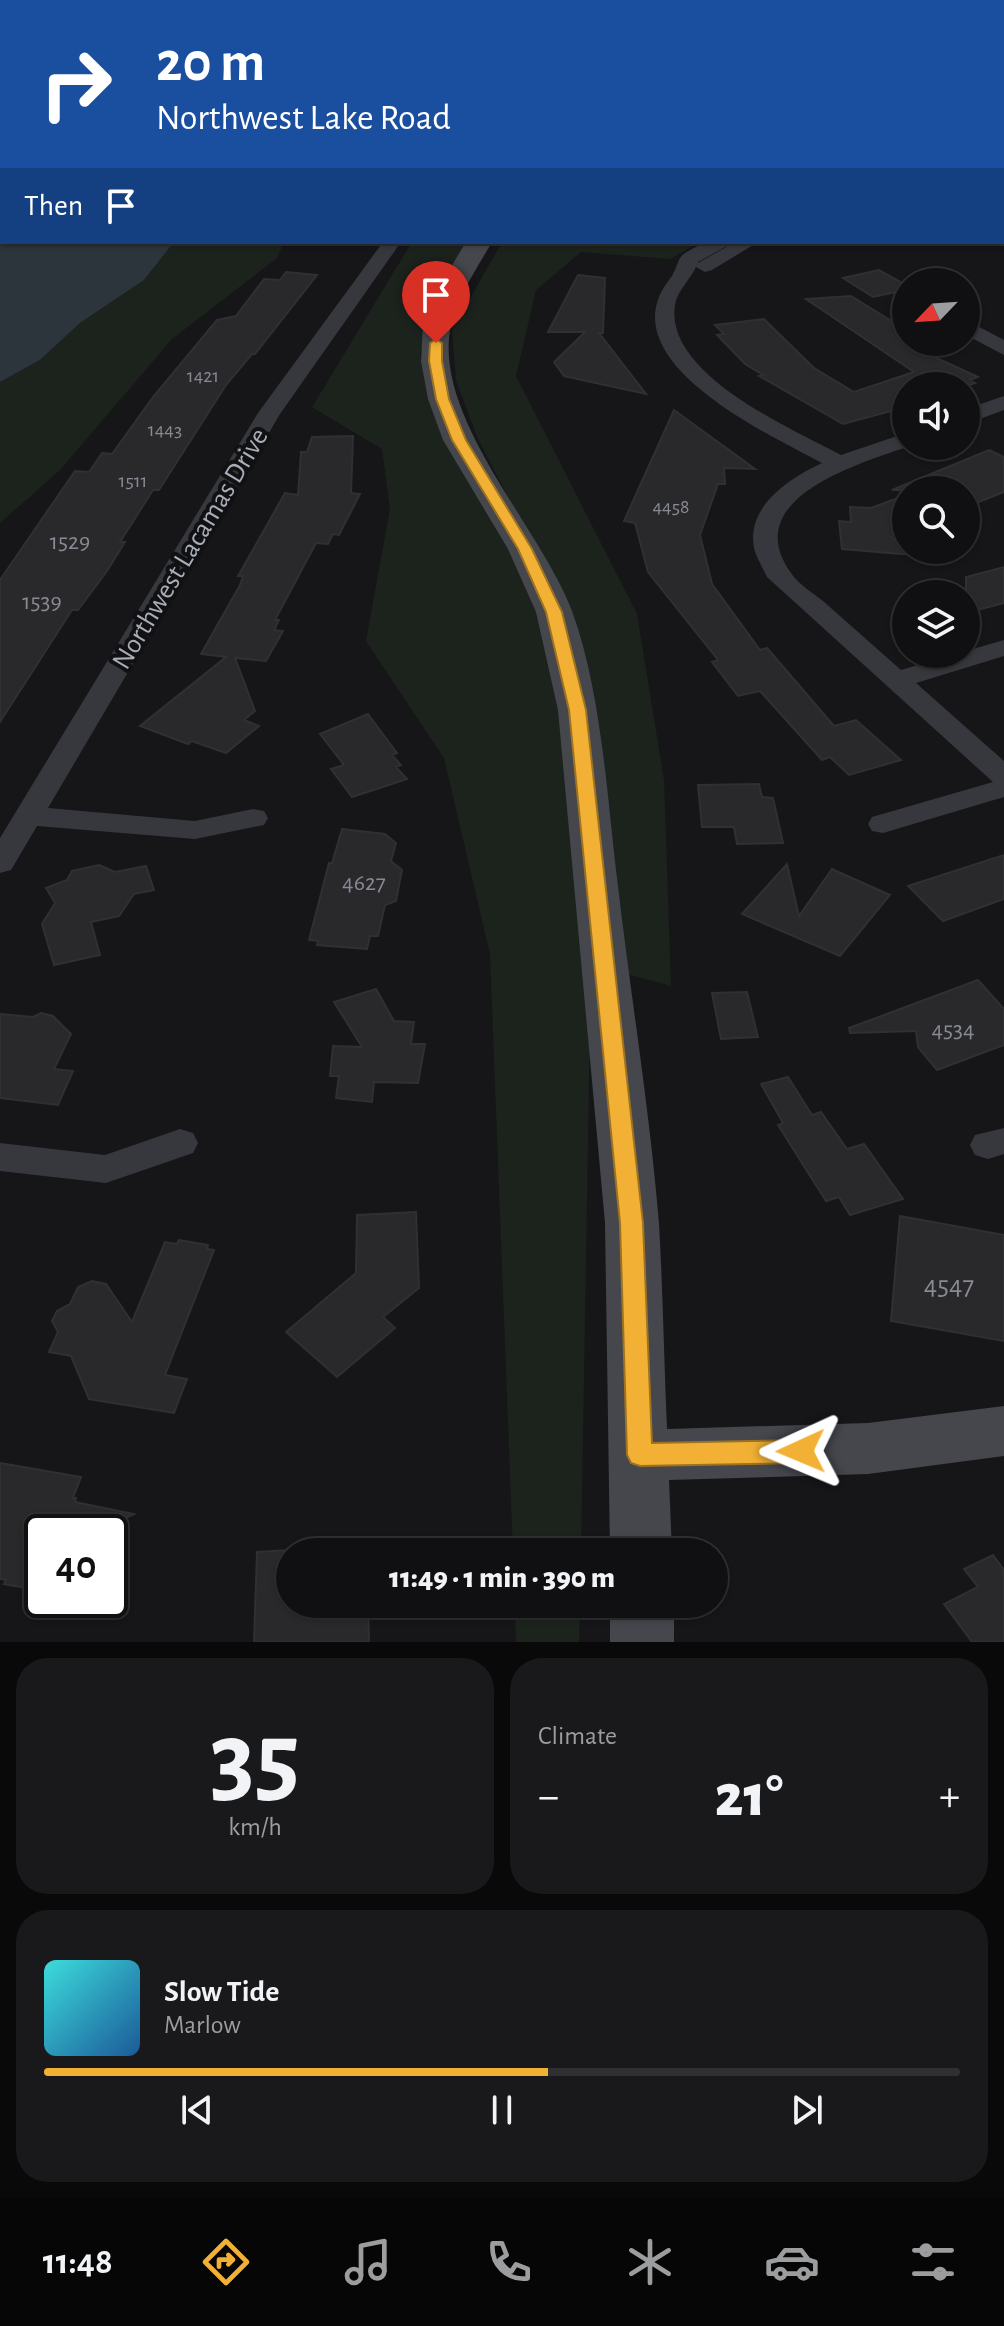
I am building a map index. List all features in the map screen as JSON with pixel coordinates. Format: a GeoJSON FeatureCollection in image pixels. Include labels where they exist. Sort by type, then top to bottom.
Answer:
{"type":"FeatureCollection","features":[{"type":"Feature","properties":{"kind":"main road"},"geometry":{"type":"LineString","coordinates":[[478,244],[454,285],[437,326],[436,361],[443,399],[459,440],[525,549],[554,612],[577,710],[632,1223],[641,1538]]}},
{"type":"Feature","properties":{"kind":"main road"},"geometry":{"type":"LineString","coordinates":[[640,1455],[909,1444],[1004,1431]]}},
{"type":"Feature","properties":{"kind":"main road"},"geometry":{"type":"LineString","coordinates":[[642,1618],[642,1642]]}},
{"type":"Feature","properties":{"kind":"street","name":"Northwest Lacamas Drive"},"geometry":{"type":"LineString","coordinates":[[0,863],[269,413],[391,244]]}},
{"type":"Feature","properties":{"kind":"street"},"geometry":{"type":"LineString","coordinates":[[716,244],[689,259],[688,271],[663,304],[664,323],[684,364],[719,394],[840,464]]}},
{"type":"Feature","properties":{"kind":"street"},"geometry":{"type":"LineString","coordinates":[[688,271],[708,265],[745,244]]}},
{"type":"Feature","properties":{"kind":"street"},"geometry":{"type":"LineString","coordinates":[[980,334],[1004,349]]}},
{"type":"Feature","properties":{"kind":"street"},"geometry":{"type":"LineString","coordinates":[[980,412],[1004,403]]}},
{"type":"Feature","properties":{"kind":"street"},"geometry":{"type":"LineString","coordinates":[[892,445],[797,484],[779,502],[767,526],[769,556],[780,577],[1004,776]]}},
{"type":"Feature","properties":{"kind":"street"},"geometry":{"type":"LineString","coordinates":[[897,680],[1004,648]]}},
{"type":"Feature","properties":{"kind":"street"},"geometry":{"type":"LineString","coordinates":[[883,824],[1004,788]]}},
{"type":"Feature","properties":{"kind":"street"},"geometry":{"type":"LineString","coordinates":[[29,816],[195,830],[253,818]]}},
{"type":"Feature","properties":{"kind":"street"},"geometry":{"type":"LineString","coordinates":[[0,1157],[106,1169],[180,1143]]}},
{"type":"Feature","properties":{"kind":"shaded area"},"geometry":{"type":"Polygon","coordinates":[[[0,244],[172,244],[144,280],[80,323],[40,360],[0,382],[0,244]]]}},
{"type":"Feature","properties":{"kind":"shaded area"},"geometry":{"type":"Polygon","coordinates":[[[172,244],[283,244],[277,258],[172,339],[60,470],[0,523],[0,382],[40,360],[80,323],[144,280],[172,244]]]}},
{"type":"Feature","properties":{"kind":"shaded area"},"geometry":{"type":"Polygon","coordinates":[[[411,244],[468,244],[438,299],[420,355],[438,415],[500,513],[566,684],[591,963],[581,1538],[512,1538],[490,954],[444,758],[366,641],[390,509],[382,449],[312,407],[411,244]]]}},
{"type":"Feature","properties":{"kind":"shaded area"},"geometry":{"type":"Polygon","coordinates":[[[501,244],[696,244],[670,259],[581,252],[536,290],[516,376],[637,614],[664,780],[671,986],[624,973],[573,622],[478,439],[456,381],[452,330],[501,244]]]}},
{"type":"Feature","properties":{"kind":"shaded area"},"geometry":{"type":"Polygon","coordinates":[[[515,1618],[580,1618],[579,1642],[516,1642],[515,1618]]]}},
{"type":"Feature","properties":{"kind":"building"},"geometry":{"type":"Polygon","coordinates":[[[879,270],[892,277],[892,293],[873,297],[843,278],[879,270]]]}},
{"type":"Feature","properties":{"kind":"building"},"geometry":{"type":"Polygon","coordinates":[[[286,272],[317,275],[255,354],[226,385],[159,490],[153,490],[120,542],[125,542],[107,571],[78,610],[72,610],[0,722],[0,580],[75,471],[89,472],[102,453],[112,454],[153,397],[217,320],[236,316],[264,279],[280,280],[286,272]]]}},
{"type":"Feature","properties":{"kind":"building"},"geometry":{"type":"Polygon","coordinates":[[[578,275],[605,278],[603,333],[599,333],[646,394],[564,376],[554,362],[585,332],[548,332],[578,275]]]}},
{"type":"Feature","properties":{"kind":"building"},"geometry":{"type":"Polygon","coordinates":[[[851,296],[892,321],[892,356],[932,356],[967,372],[914,372],[806,299],[851,296]]]}},
{"type":"Feature","properties":{"kind":"building"},"geometry":{"type":"Polygon","coordinates":[[[764,319],[814,368],[854,392],[892,379],[892,411],[843,424],[759,376],[763,375],[745,364],[717,335],[724,334],[715,325],[764,319]]]}},
{"type":"Feature","properties":{"kind":"building"},"geometry":{"type":"Polygon","coordinates":[[[674,410],[755,469],[724,468],[725,484],[718,484],[700,535],[712,584],[760,650],[767,648],[834,726],[856,720],[901,760],[849,775],[830,757],[822,760],[760,691],[738,696],[712,662],[718,660],[648,572],[635,523],[624,521],[674,410]]]}},
{"type":"Feature","properties":{"kind":"building"},"geometry":{"type":"Polygon","coordinates":[[[353,436],[351,493],[360,494],[339,535],[333,534],[328,544],[316,543],[275,620],[279,620],[274,630],[283,631],[266,661],[235,658],[255,711],[244,720],[259,726],[226,753],[192,741],[188,744],[140,726],[226,657],[201,654],[240,585],[243,576],[238,576],[285,493],[298,495],[301,452],[307,452],[312,437],[353,436]]]}},
{"type":"Feature","properties":{"kind":"building"},"geometry":{"type":"Polygon","coordinates":[[[989,450],[1004,457],[1004,492],[980,501],[980,476],[926,476],[965,460],[980,460],[980,454],[989,450]]]}},
{"type":"Feature","properties":{"kind":"building"},"geometry":{"type":"Polygon","coordinates":[[[892,500],[892,553],[842,549],[839,521],[851,522],[850,507],[871,508],[892,500]]]}},
{"type":"Feature","properties":{"kind":"building"},"geometry":{"type":"Polygon","coordinates":[[[1004,567],[1004,603],[980,609],[980,580],[966,580],[966,577],[1004,567]]]}},
{"type":"Feature","properties":{"kind":"building"},"geometry":{"type":"Polygon","coordinates":[[[368,714],[397,753],[392,755],[401,765],[396,767],[407,779],[352,797],[331,769],[344,765],[320,734],[368,714]]]}},
{"type":"Feature","properties":{"kind":"building"},"geometry":{"type":"Polygon","coordinates":[[[759,784],[762,797],[773,798],[783,843],[737,844],[734,827],[702,827],[698,785],[759,784]]]}},
{"type":"Feature","properties":{"kind":"building"},"geometry":{"type":"Polygon","coordinates":[[[342,829],[385,834],[396,843],[391,861],[402,870],[396,901],[385,905],[378,936],[370,936],[367,949],[317,945],[318,941],[309,940],[329,863],[332,863],[342,829]]]}},
{"type":"Feature","properties":{"kind":"building"},"geometry":{"type":"Polygon","coordinates":[[[1004,855],[1004,899],[943,921],[908,886],[1004,855]]]}},
{"type":"Feature","properties":{"kind":"building"},"geometry":{"type":"Polygon","coordinates":[[[787,864],[799,916],[832,869],[890,895],[840,956],[742,914],[787,864]]]}},
{"type":"Feature","properties":{"kind":"building"},"geometry":{"type":"Polygon","coordinates":[[[99,865],[115,872],[146,866],[154,890],[134,894],[119,916],[91,922],[100,955],[54,965],[42,924],[55,903],[46,888],[67,880],[72,871],[99,865]]]}},
{"type":"Feature","properties":{"kind":"building"},"geometry":{"type":"Polygon","coordinates":[[[978,980],[1004,1009],[1004,1045],[937,1070],[918,1047],[916,1031],[850,1033],[849,1028],[978,980]]]}},
{"type":"Feature","properties":{"kind":"building"},"geometry":{"type":"Polygon","coordinates":[[[376,989],[394,1021],[414,1022],[411,1044],[425,1044],[418,1083],[374,1082],[372,1102],[336,1098],[339,1076],[330,1076],[333,1046],[362,1047],[334,1002],[376,989]]]}},
{"type":"Feature","properties":{"kind":"building"},"geometry":{"type":"Polygon","coordinates":[[[747,992],[758,1037],[721,1039],[712,993],[747,992]]]}},
{"type":"Feature","properties":{"kind":"building"},"geometry":{"type":"Polygon","coordinates":[[[41,1013],[53,1016],[71,1034],[54,1069],[73,1071],[58,1105],[0,1098],[0,1014],[33,1017],[41,1013]]]}},
{"type":"Feature","properties":{"kind":"building"},"geometry":{"type":"Polygon","coordinates":[[[788,1077],[812,1115],[821,1112],[847,1149],[864,1144],[903,1199],[850,1215],[839,1197],[826,1201],[778,1125],[783,1123],[761,1084],[788,1077]]]}},
{"type":"Feature","properties":{"kind":"building"},"geometry":{"type":"Polygon","coordinates":[[[416,1212],[419,1288],[383,1317],[395,1328],[337,1377],[286,1332],[356,1273],[357,1215],[416,1212]]]}},
{"type":"Feature","properties":{"kind":"building"},"geometry":{"type":"Polygon","coordinates":[[[900,1216],[1004,1235],[1004,1341],[891,1321],[900,1216]]]}},
{"type":"Feature","properties":{"kind":"building"},"geometry":{"type":"Polygon","coordinates":[[[179,1240],[208,1245],[207,1249],[214,1250],[165,1375],[187,1379],[174,1413],[89,1399],[71,1356],[49,1352],[58,1332],[52,1321],[57,1311],[70,1304],[78,1287],[92,1281],[106,1284],[132,1322],[165,1242],[177,1244],[179,1240]]]}},
{"type":"Feature","properties":{"kind":"building"},"geometry":{"type":"Polygon","coordinates":[[[0,1463],[81,1477],[73,1498],[76,1498],[75,1502],[134,1514],[128,1517],[128,1514],[24,1514],[24,1588],[4,1584],[6,1580],[0,1579],[0,1463]]]}},
{"type":"Feature","properties":{"kind":"building"},"geometry":{"type":"Polygon","coordinates":[[[276,1551],[276,1618],[368,1618],[369,1642],[254,1642],[257,1552],[276,1551]]]}},
{"type":"Feature","properties":{"kind":"building"},"geometry":{"type":"Polygon","coordinates":[[[993,1555],[1004,1570],[1004,1642],[972,1642],[944,1604],[978,1587],[964,1569],[993,1555]]]}},
{"type":"Feature","properties":{"kind":"route"},"geometry":{"type":"LineString","coordinates":[[436,343],[443,399],[459,440],[525,549],[554,612],[577,710],[632,1223],[640,1455],[801,1451]]}}]}
